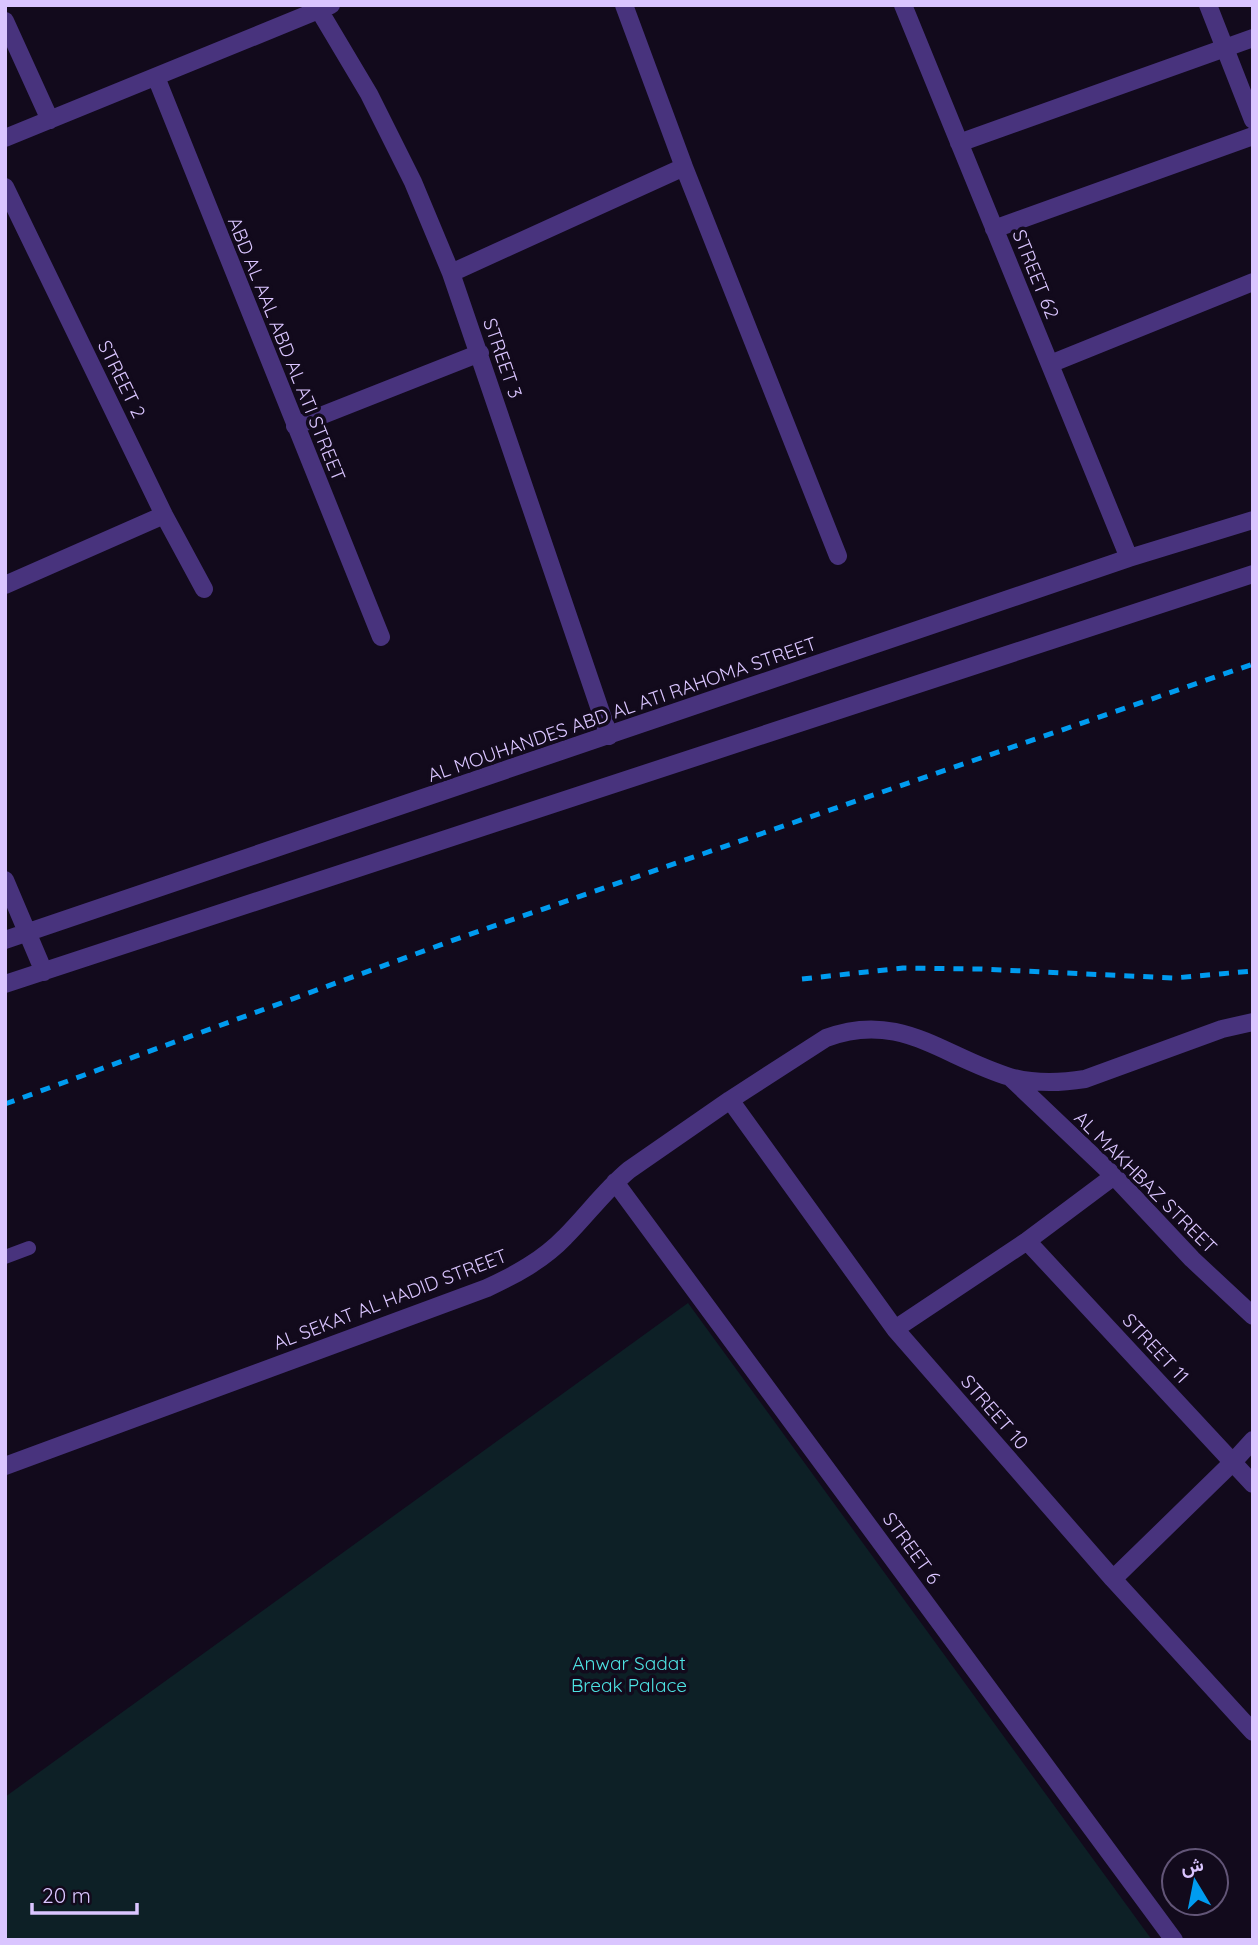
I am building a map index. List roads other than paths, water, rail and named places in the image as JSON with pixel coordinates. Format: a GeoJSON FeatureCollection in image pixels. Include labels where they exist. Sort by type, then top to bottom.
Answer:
{"type":"FeatureCollection","features":[{"type":"Feature","properties":{"kind":"street"},"geometry":{"type":"LineString","coordinates":[[624,5],[684,167],[838,556]]}},
{"type":"Feature","properties":{"kind":"street","name":"STREET 62"},"geometry":{"type":"LineString","coordinates":[[903,5],[1129,558]]}},
{"type":"Feature","properties":{"kind":"street"},"geometry":{"type":"LineString","coordinates":[[1208,5],[1253,120]]}},
{"type":"Feature","properties":{"kind":"street"},"geometry":{"type":"LineString","coordinates":[[5,138],[325,8]]}},
{"type":"Feature","properties":{"kind":"street","name":"STREET 3"},"geometry":{"type":"LineString","coordinates":[[325,8],[397,149],[451,273],[609,736]]}},
{"type":"Feature","properties":{"kind":"street"},"geometry":{"type":"LineString","coordinates":[[5,21],[50,120]]}},
{"type":"Feature","properties":{"kind":"street"},"geometry":{"type":"LineString","coordinates":[[960,143],[1253,38]]}},
{"type":"Feature","properties":{"kind":"street","name":"ABD AL AAL ABD AL ATI STREET"},"geometry":{"type":"LineString","coordinates":[[156,77],[381,636]]}},
{"type":"Feature","properties":{"kind":"street"},"geometry":{"type":"LineString","coordinates":[[995,229],[1253,136]]}},
{"type":"Feature","properties":{"kind":"street"},"geometry":{"type":"LineString","coordinates":[[451,273],[684,167]]}},
{"type":"Feature","properties":{"kind":"street","name":"STREET 2"},"geometry":{"type":"LineString","coordinates":[[5,187],[164,515],[204,589]]}},
{"type":"Feature","properties":{"kind":"street"},"geometry":{"type":"LineString","coordinates":[[1050,365],[1253,282]]}},
{"type":"Feature","properties":{"kind":"street"},"geometry":{"type":"LineString","coordinates":[[295,426],[480,353]]}},
{"type":"Feature","properties":{"kind":"street"},"geometry":{"type":"LineString","coordinates":[[5,585],[164,515]]}},
{"type":"Feature","properties":{"kind":"street","name":"AL MOUHANDES ABD AL ATI RAHOMA STREET"},"geometry":{"type":"LineString","coordinates":[[5,940],[1129,558],[1253,520]]}},
{"type":"Feature","properties":{"kind":"street"},"geometry":{"type":"LineString","coordinates":[[5,984],[1253,574]]}},
{"type":"Feature","properties":{"kind":"street"},"geometry":{"type":"LineString","coordinates":[[5,880],[44,972]]}},
{"type":"Feature","properties":{"kind":"street","name":"AL SEKAT AL HADID STREET"},"geometry":{"type":"LineString","coordinates":[[5,1466],[487,1288],[514,1275],[540,1259],[563,1239],[615,1182],[730,1100],[826,1038],[844,1031],[862,1028],[900,1032],[1010,1076],[1038,1082],[1062,1083],[1085,1079],[1222,1029],[1253,1022]]}},
{"type":"Feature","properties":{"kind":"street","name":"AL MAKHBAZ STREET"},"geometry":{"type":"LineString","coordinates":[[1010,1076],[1114,1176],[1192,1259],[1253,1315]]}},
{"type":"Feature","properties":{"kind":"street","name":"STREET 10"},"geometry":{"type":"LineString","coordinates":[[730,1100],[895,1329],[1113,1579],[1253,1732]]}},
{"type":"Feature","properties":{"kind":"street"},"geometry":{"type":"LineString","coordinates":[[895,1329],[1027,1241],[1114,1176]]}},
{"type":"Feature","properties":{"kind":"street","name":"STREET 6"},"geometry":{"type":"LineString","coordinates":[[615,1182],[1174,1940]]}},
{"type":"Feature","properties":{"kind":"street","name":"STREET 11"},"geometry":{"type":"LineString","coordinates":[[1027,1241],[1253,1484]]}},
{"type":"Feature","properties":{"kind":"street"},"geometry":{"type":"LineString","coordinates":[[1113,1579],[1253,1440]]}},
{"type":"Feature","properties":{"kind":"lane"},"geometry":{"type":"LineString","coordinates":[[5,1257],[29,1248]]}},
{"type":"Feature","properties":{"kind":"railway"},"geometry":{"type":"LineString","coordinates":[[5,1104],[462,937],[1253,664]]}},
{"type":"Feature","properties":{"kind":"railway"},"geometry":{"type":"LineString","coordinates":[[802,979],[903,968],[1174,978],[1253,971]]}},
{"type":"Feature","properties":{"kind":"park label","name":"Anwar Sadat Break Palace"},"geometry":{"type":"Point","coordinates":[629,1674]}}]}
